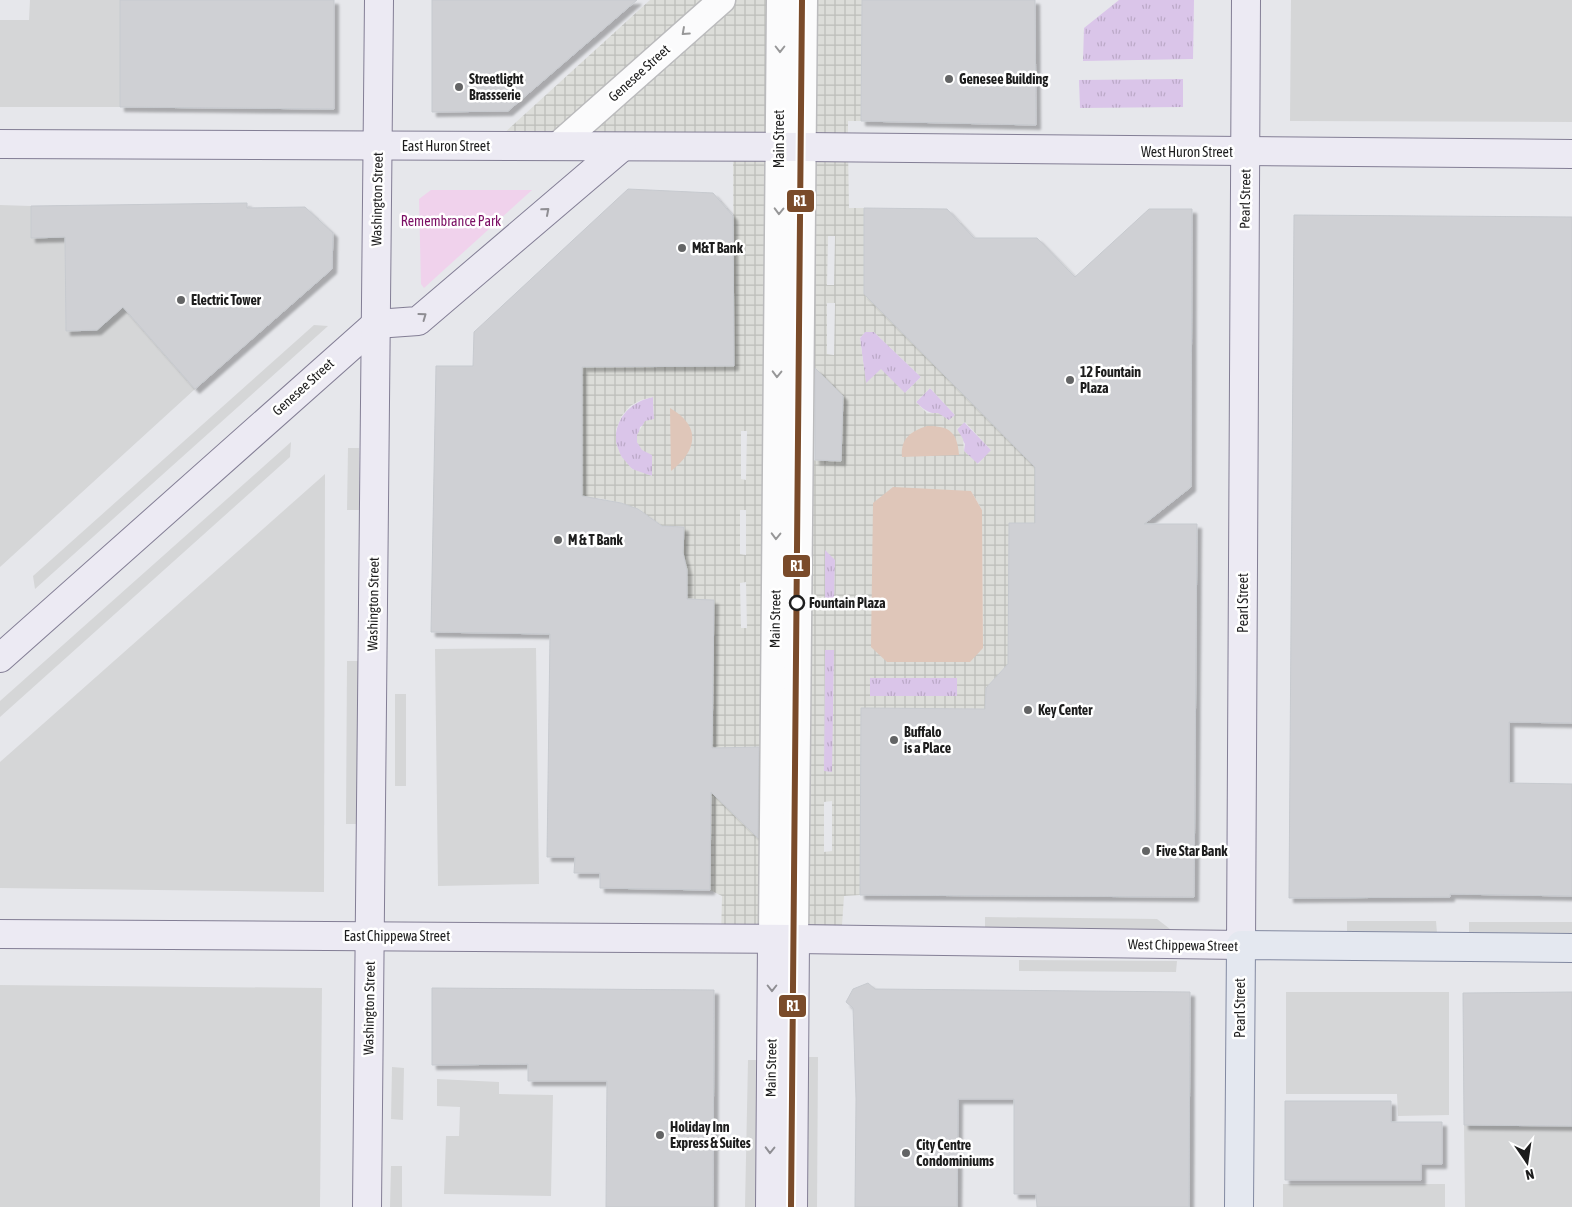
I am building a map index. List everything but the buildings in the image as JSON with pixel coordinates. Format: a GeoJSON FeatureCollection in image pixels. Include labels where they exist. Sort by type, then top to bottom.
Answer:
{"type":"FeatureCollection","features":[{"type":"Feature","properties":{"kind":"main road","name":"West Chippewa Street"},"geometry":{"type":"LineString","coordinates":[[1241,945],[1572,948]]}},
{"type":"Feature","properties":{"kind":"main road","name":"Pearl Street"},"geometry":{"type":"LineString","coordinates":[[1239,1207],[1241,945]]}},
{"type":"Feature","properties":{"kind":"street","name":"Washington Street"},"geometry":{"type":"LineString","coordinates":[[367,1207],[379,0]]}},
{"type":"Feature","properties":{"kind":"street","name":"Genesee Street"},"geometry":{"type":"LineString","coordinates":[[557,146],[722,0]]}},
{"type":"Feature","properties":{"kind":"street","name":"Main Street"},"geometry":{"type":"LineString","coordinates":[[780,0],[795,148]]}},
{"type":"Feature","properties":{"kind":"street","name":"Main Street"},"geometry":{"type":"LineString","coordinates":[[793,1207],[787,939],[795,148],[804,0]]}},
{"type":"Feature","properties":{"kind":"street","name":"Pearl Street"},"geometry":{"type":"LineString","coordinates":[[1241,945],[1246,0]]}},
{"type":"Feature","properties":{"kind":"street","name":"East Huron Street"},"geometry":{"type":"LineString","coordinates":[[0,144],[795,148]]}},
{"type":"Feature","properties":{"kind":"street"},"geometry":{"type":"LineString","coordinates":[[376,324],[418,321],[622,147]]}},
{"type":"Feature","properties":{"kind":"street","name":"West Huron Street"},"geometry":{"type":"LineString","coordinates":[[795,148],[1572,154]]}},
{"type":"Feature","properties":{"kind":"street","name":"Genesee Street"},"geometry":{"type":"LineString","coordinates":[[0,658],[376,324]]}},
{"type":"Feature","properties":{"kind":"street","name":"East Chippewa Street"},"geometry":{"type":"LineString","coordinates":[[0,934],[787,939]]}},
{"type":"Feature","properties":{"kind":"street","name":"Main Street"},"geometry":{"type":"LineString","coordinates":[[770,1207],[787,939]]}},
{"type":"Feature","properties":{"kind":"street","name":"West Chippewa Street"},"geometry":{"type":"LineString","coordinates":[[787,939],[1241,945]]}},
{"type":"Feature","properties":{"kind":"green space"},"geometry":{"type":"Polygon","coordinates":[[[1119,0],[1194,0],[1193,59],[1083,61],[1084,28],[1119,0]]]}},
{"type":"Feature","properties":{"kind":"green space"},"geometry":{"type":"Polygon","coordinates":[[[1183,79],[1183,107],[1080,108],[1079,80],[1183,79]]]}},
{"type":"Feature","properties":{"kind":"green space","name":"Remembrance Park"},"geometry":{"type":"Polygon","coordinates":[[[431,190],[532,190],[424,288],[421,284],[419,199],[431,190]]]}},
{"type":"Feature","properties":{"kind":"green space"},"geometry":{"type":"Polygon","coordinates":[[[865,332],[874,332],[921,377],[905,393],[866,384],[860,338],[865,332]]]}},
{"type":"Feature","properties":{"kind":"green space"},"geometry":{"type":"Polygon","coordinates":[[[930,388],[955,415],[949,421],[925,410],[916,402],[930,388]]]}},
{"type":"Feature","properties":{"kind":"green space"},"geometry":{"type":"Polygon","coordinates":[[[653,397],[654,419],[640,427],[637,442],[652,455],[653,476],[631,468],[622,458],[617,447],[616,436],[618,425],[631,407],[653,397]]]}},
{"type":"Feature","properties":{"kind":"green space"},"geometry":{"type":"Polygon","coordinates":[[[964,422],[992,451],[977,464],[964,451],[965,444],[957,430],[964,422]]]}},
{"type":"Feature","properties":{"kind":"green space"},"geometry":{"type":"Polygon","coordinates":[[[825,549],[835,559],[834,609],[825,609],[825,549]]]}},
{"type":"Feature","properties":{"kind":"green space"},"geometry":{"type":"Polygon","coordinates":[[[825,650],[834,650],[833,772],[824,772],[825,650]]]}},
{"type":"Feature","properties":{"kind":"green space"},"geometry":{"type":"Polygon","coordinates":[[[869,678],[957,678],[957,697],[869,696],[869,678]]]}},
{"type":"Feature","properties":{"kind":"shaded area"},"geometry":{"type":"Polygon","coordinates":[[[30,0],[120,0],[120,107],[0,107],[0,20],[29,20],[30,0]]]}},
{"type":"Feature","properties":{"kind":"shaded area","name":"Fountain Plaza"},"geometry":{"type":"Polygon","coordinates":[[[650,0],[862,0],[861,121],[848,121],[848,148],[849,208],[864,208],[864,293],[1035,467],[1035,523],[1009,523],[1008,664],[986,688],[985,709],[861,709],[860,895],[844,896],[841,940],[721,939],[722,896],[710,890],[714,600],[687,599],[687,570],[683,553],[683,527],[662,526],[638,509],[598,498],[582,509],[582,352],[607,367],[734,366],[733,148],[490,146],[650,0]],[[828,236],[827,285],[834,285],[835,236],[828,236]],[[827,303],[827,354],[834,355],[835,303],[827,303]],[[865,332],[860,338],[866,383],[881,369],[905,393],[921,377],[874,332],[865,332]],[[809,362],[808,460],[841,461],[843,396],[809,362]],[[930,388],[916,402],[927,413],[938,413],[949,420],[955,415],[930,388]],[[653,397],[641,400],[630,406],[621,417],[616,430],[616,443],[621,456],[632,469],[652,476],[652,455],[642,450],[637,442],[637,435],[645,421],[654,419],[653,397]],[[965,422],[957,429],[963,439],[964,451],[978,464],[991,450],[965,422]],[[741,431],[741,479],[746,480],[747,431],[741,431]],[[971,491],[983,648],[982,510],[971,491]],[[740,510],[740,554],[746,555],[746,510],[740,510]],[[825,550],[825,609],[834,609],[835,560],[825,550]],[[746,582],[740,583],[741,628],[747,628],[746,582]],[[825,650],[824,771],[832,772],[834,650],[825,650]],[[870,678],[870,696],[957,696],[957,678],[870,678]],[[766,747],[734,748],[733,814],[765,845],[766,747]],[[832,801],[824,802],[824,852],[832,851],[832,801]]]}},
{"type":"Feature","properties":{"kind":"shaded area"},"geometry":{"type":"Polygon","coordinates":[[[1291,0],[1572,0],[1572,122],[1290,121],[1291,0]]]}},
{"type":"Feature","properties":{"kind":"shaded area"},"geometry":{"type":"Polygon","coordinates":[[[0,205],[31,206],[31,237],[65,237],[66,330],[97,330],[123,307],[195,389],[0,567],[0,205]]]}},
{"type":"Feature","properties":{"kind":"shaded area"},"geometry":{"type":"Polygon","coordinates":[[[314,325],[328,326],[35,589],[33,576],[314,325]]]}},
{"type":"Feature","properties":{"kind":"shaded area"},"geometry":{"type":"Polygon","coordinates":[[[670,408],[687,422],[692,438],[691,447],[687,455],[671,471],[670,408]]]}},
{"type":"Feature","properties":{"kind":"shaded area"},"geometry":{"type":"Polygon","coordinates":[[[927,426],[941,427],[951,432],[956,441],[959,455],[902,457],[903,445],[908,437],[916,430],[927,426]]]}},
{"type":"Feature","properties":{"kind":"shaded area"},"geometry":{"type":"Polygon","coordinates":[[[291,442],[290,457],[0,717],[0,701],[291,442]]]}},
{"type":"Feature","properties":{"kind":"shaded area"},"geometry":{"type":"Polygon","coordinates":[[[348,448],[359,448],[359,510],[347,510],[348,448]]]}},
{"type":"Feature","properties":{"kind":"shaded area"},"geometry":{"type":"Polygon","coordinates":[[[325,474],[324,892],[0,888],[0,762],[325,474]]]}},
{"type":"Feature","properties":{"kind":"shaded area"},"geometry":{"type":"Polygon","coordinates":[[[893,487],[971,491],[982,510],[983,648],[970,662],[887,662],[871,647],[873,503],[893,487]]]}},
{"type":"Feature","properties":{"kind":"shaded area"},"geometry":{"type":"Polygon","coordinates":[[[536,648],[539,884],[438,886],[435,649],[536,648]]]}},
{"type":"Feature","properties":{"kind":"shaded area"},"geometry":{"type":"Polygon","coordinates":[[[347,661],[358,661],[357,824],[346,824],[347,661]]]}},
{"type":"Feature","properties":{"kind":"shaded area"},"geometry":{"type":"Polygon","coordinates":[[[395,694],[406,694],[406,786],[395,786],[395,694]]]}},
{"type":"Feature","properties":{"kind":"shaded area"},"geometry":{"type":"Polygon","coordinates":[[[985,917],[1157,919],[1170,929],[985,928],[985,917]]]}},
{"type":"Feature","properties":{"kind":"shaded area"},"geometry":{"type":"Polygon","coordinates":[[[1347,921],[1436,921],[1437,933],[1347,933],[1347,921]]]}},
{"type":"Feature","properties":{"kind":"shaded area"},"geometry":{"type":"Polygon","coordinates":[[[1469,922],[1572,922],[1572,933],[1469,933],[1469,922]]]}},
{"type":"Feature","properties":{"kind":"shaded area"},"geometry":{"type":"Polygon","coordinates":[[[1019,960],[1177,961],[1176,972],[1019,971],[1019,960]]]}},
{"type":"Feature","properties":{"kind":"shaded area"},"geometry":{"type":"Polygon","coordinates":[[[0,985],[322,988],[320,1207],[0,1207],[0,985]]]}},
{"type":"Feature","properties":{"kind":"shaded area"},"geometry":{"type":"Polygon","coordinates":[[[1286,992],[1449,992],[1449,1115],[1398,1116],[1397,1094],[1286,1094],[1286,992]]]}},
{"type":"Feature","properties":{"kind":"shaded area"},"geometry":{"type":"Polygon","coordinates":[[[804,1057],[818,1057],[817,1207],[803,1207],[804,1057]]]}},
{"type":"Feature","properties":{"kind":"shaded area"},"geometry":{"type":"Polygon","coordinates":[[[748,1060],[760,1060],[758,1207],[745,1207],[748,1060]]]}},
{"type":"Feature","properties":{"kind":"shaded area"},"geometry":{"type":"Polygon","coordinates":[[[392,1067],[404,1068],[403,1120],[391,1119],[392,1067]]]}},
{"type":"Feature","properties":{"kind":"shaded area"},"geometry":{"type":"Polygon","coordinates":[[[437,1079],[499,1082],[499,1094],[553,1095],[551,1196],[444,1194],[446,1136],[459,1136],[460,1107],[437,1106],[437,1079]]]}},
{"type":"Feature","properties":{"kind":"shaded area"},"geometry":{"type":"Polygon","coordinates":[[[1464,1125],[1572,1126],[1572,1207],[1465,1207],[1464,1125]]]}},
{"type":"Feature","properties":{"kind":"shaded area"},"geometry":{"type":"Polygon","coordinates":[[[391,1166],[402,1166],[402,1207],[390,1207],[391,1166]]]}},
{"type":"Feature","properties":{"kind":"shaded area"},"geometry":{"type":"Polygon","coordinates":[[[1283,1184],[1445,1184],[1445,1207],[1283,1207],[1283,1184]]]}},
{"type":"Feature","properties":{"kind":"transit line","name":"R1"},"geometry":{"type":"LineString","coordinates":[[791,1207],[802,0]]}},
{"type":"Feature","properties":{"kind":"place","name":"Genesee Building"},"geometry":{"type":"Point","coordinates":[949,79]}},
{"type":"Feature","properties":{"kind":"place","name":"Streetlight Brassserie"},"geometry":{"type":"Point","coordinates":[459,87]}},
{"type":"Feature","properties":{"kind":"place","name":"M&T Bank"},"geometry":{"type":"Point","coordinates":[682,248]}},
{"type":"Feature","properties":{"kind":"place","name":"Electric Tower"},"geometry":{"type":"Point","coordinates":[181,300]}},
{"type":"Feature","properties":{"kind":"place","name":"12 Fountain Plaza"},"geometry":{"type":"Point","coordinates":[1070,380]}},
{"type":"Feature","properties":{"kind":"place","name":"M & T Bank"},"geometry":{"type":"Point","coordinates":[558,540]}},
{"type":"Feature","properties":{"kind":"place","name":"Fountain Plaza"},"geometry":{"type":"Point","coordinates":[797,603]}},
{"type":"Feature","properties":{"kind":"place","name":"Key Center"},"geometry":{"type":"Point","coordinates":[1028,710]}},
{"type":"Feature","properties":{"kind":"place","name":"Buffalo is a Place"},"geometry":{"type":"Point","coordinates":[894,740]}},
{"type":"Feature","properties":{"kind":"place","name":"Five Star Bank"},"geometry":{"type":"Point","coordinates":[1146,851]}},
{"type":"Feature","properties":{"kind":"place","name":"Holiday Inn Express & Suites"},"geometry":{"type":"Point","coordinates":[660,1135]}},
{"type":"Feature","properties":{"kind":"place","name":"City Centre Condominiums"},"geometry":{"type":"Point","coordinates":[906,1153]}}]}
